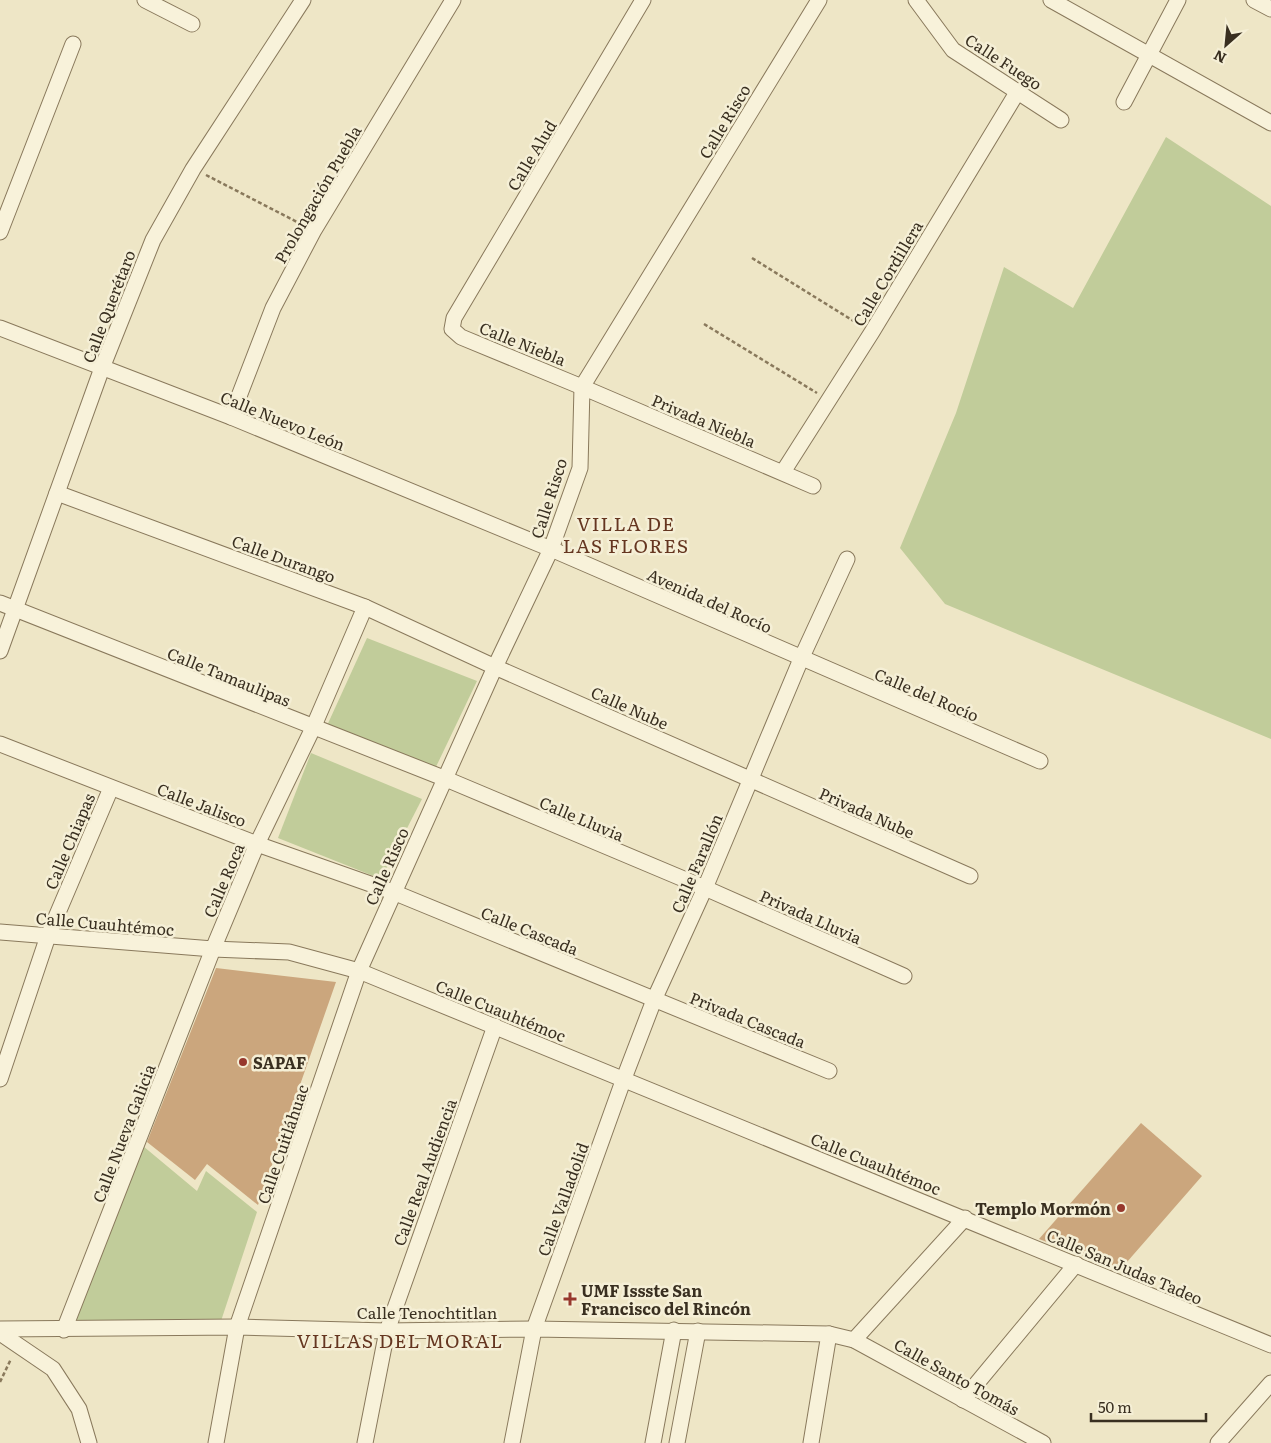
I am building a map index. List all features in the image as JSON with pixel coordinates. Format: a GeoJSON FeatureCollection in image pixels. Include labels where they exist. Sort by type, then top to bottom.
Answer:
{"type":"FeatureCollection","features":[{"type":"Feature","properties":{"kind":"street"},"geometry":{"type":"LineString","coordinates":[[144,0],[192,24]]}},
{"type":"Feature","properties":{"kind":"street","name":"Calle Querétaro"},"geometry":{"type":"LineString","coordinates":[[0,651],[102,368],[152,240],[193,169],[303,0]]}},
{"type":"Feature","properties":{"kind":"street","name":"Prolongación Puebla"},"geometry":{"type":"LineString","coordinates":[[231,417],[273,308],[314,230],[453,0]]}},
{"type":"Feature","properties":{"kind":"street","name":"Calle Alud"},"geometry":{"type":"LineString","coordinates":[[452,329],[454,318],[643,0]]}},
{"type":"Feature","properties":{"kind":"street","name":"Calle Risco"},"geometry":{"type":"LineString","coordinates":[[359,971],[495,667],[551,549],[580,468],[582,387],[819,0]]}},
{"type":"Feature","properties":{"kind":"street","name":"Calle Fuego"},"geometry":{"type":"LineString","coordinates":[[916,0],[953,50],[1061,120]]}},
{"type":"Feature","properties":{"kind":"street"},"geometry":{"type":"LineString","coordinates":[[1051,0],[1271,123]]}},
{"type":"Feature","properties":{"kind":"street"},"geometry":{"type":"LineString","coordinates":[[1124,102],[1178,0]]}},
{"type":"Feature","properties":{"kind":"street"},"geometry":{"type":"LineString","coordinates":[[1254,0],[1271,9]]}},
{"type":"Feature","properties":{"kind":"street"},"geometry":{"type":"LineString","coordinates":[[0,232],[73,44]]}},
{"type":"Feature","properties":{"kind":"street","name":"Calle Cordillera"},"geometry":{"type":"LineString","coordinates":[[783,472],[872,332],[1018,91]]}},
{"type":"Feature","properties":{"kind":"street","name":"Calle Nuevo León"},"geometry":{"type":"LineString","coordinates":[[0,328],[231,417],[551,549]]}},
{"type":"Feature","properties":{"kind":"street","name":"Calle Niebla"},"geometry":{"type":"LineString","coordinates":[[452,329],[461,337],[582,387]]}},
{"type":"Feature","properties":{"kind":"street","name":"Privada Niebla"},"geometry":{"type":"LineString","coordinates":[[582,387],[813,486]]}},
{"type":"Feature","properties":{"kind":"street","name":"Calle Durango"},"geometry":{"type":"LineString","coordinates":[[57,493],[365,607],[495,667]]}},
{"type":"Feature","properties":{"kind":"street","name":"Avenida del Rocío"},"geometry":{"type":"LineString","coordinates":[[551,549],[801,659]]}},
{"type":"Feature","properties":{"kind":"street","name":"Calle Farallón"},"geometry":{"type":"LineString","coordinates":[[624,1081],[654,1000],[705,888],[801,659],[847,559]]}},
{"type":"Feature","properties":{"kind":"street","name":"Calle Tamaulipas"},"geometry":{"type":"LineString","coordinates":[[0,603],[446,779]]}},
{"type":"Feature","properties":{"kind":"street","name":"Calle Roca"},"geometry":{"type":"LineString","coordinates":[[213,949],[257,844],[313,728],[365,607]]}},
{"type":"Feature","properties":{"kind":"street","name":"Calle del Rocío"},"geometry":{"type":"LineString","coordinates":[[801,659],[1040,761]]}},
{"type":"Feature","properties":{"kind":"street","name":"Calle Nube"},"geometry":{"type":"LineString","coordinates":[[495,667],[751,780]]}},
{"type":"Feature","properties":{"kind":"street","name":"Calle Jalisco"},"geometry":{"type":"LineString","coordinates":[[0,744],[257,844],[393,892]]}},
{"type":"Feature","properties":{"kind":"street","name":"Calle Lluvia"},"geometry":{"type":"LineString","coordinates":[[446,779],[705,888]]}},
{"type":"Feature","properties":{"kind":"street","name":"Privada Nube"},"geometry":{"type":"LineString","coordinates":[[751,780],[970,876]]}},
{"type":"Feature","properties":{"kind":"street","name":"Calle Chiapas"},"geometry":{"type":"LineString","coordinates":[[0,1079],[48,936],[111,788]]}},
{"type":"Feature","properties":{"kind":"street","name":"Privada Lluvia"},"geometry":{"type":"LineString","coordinates":[[705,888],[904,976]]}},
{"type":"Feature","properties":{"kind":"street","name":"Calle Cascada"},"geometry":{"type":"LineString","coordinates":[[393,892],[654,1000]]}},
{"type":"Feature","properties":{"kind":"street","name":"Calle Cuauhtémoc"},"geometry":{"type":"LineString","coordinates":[[0,932],[213,949],[289,952],[359,971],[624,1081],[965,1218]]}},
{"type":"Feature","properties":{"kind":"street","name":"Calle Nueva Galicia"},"geometry":{"type":"LineString","coordinates":[[64,1330],[213,949]]}},
{"type":"Feature","properties":{"kind":"street","name":"Calle Cuitláhuac"},"geometry":{"type":"LineString","coordinates":[[216,1443],[237,1327],[359,971]]}},
{"type":"Feature","properties":{"kind":"street","name":"Privada Cascada"},"geometry":{"type":"LineString","coordinates":[[654,1000],[829,1071]]}},
{"type":"Feature","properties":{"kind":"street","name":"Calle Real Audiencia"},"geometry":{"type":"LineString","coordinates":[[365,1443],[387,1331],[495,1026]]}},
{"type":"Feature","properties":{"kind":"street","name":"Calle Valladolid"},"geometry":{"type":"LineString","coordinates":[[512,1443],[534,1329],[624,1081]]}},
{"type":"Feature","properties":{"kind":"street"},"geometry":{"type":"LineString","coordinates":[[854,1340],[965,1218]]}},
{"type":"Feature","properties":{"kind":"street","name":"Calle San Judas Tadeo"},"geometry":{"type":"LineString","coordinates":[[965,1218],[1271,1346]]}},
{"type":"Feature","properties":{"kind":"street"},"geometry":{"type":"LineString","coordinates":[[963,1400],[1076,1264]]}},
{"type":"Feature","properties":{"kind":"street","name":"Calle Tenochtitlan"},"geometry":{"type":"LineString","coordinates":[[0,1329],[64,1330],[237,1327],[387,1331],[674,1330],[829,1334],[854,1340]]}},
{"type":"Feature","properties":{"kind":"street"},"geometry":{"type":"LineString","coordinates":[[653,1443],[674,1330]]}},
{"type":"Feature","properties":{"kind":"street"},"geometry":{"type":"LineString","coordinates":[[677,1443],[698,1331]]}},
{"type":"Feature","properties":{"kind":"street"},"geometry":{"type":"LineString","coordinates":[[0,1333],[53,1369],[79,1409],[89,1443]]}},
{"type":"Feature","properties":{"kind":"street"},"geometry":{"type":"LineString","coordinates":[[811,1443],[829,1334]]}},
{"type":"Feature","properties":{"kind":"street","name":"Calle Santo Tomás"},"geometry":{"type":"LineString","coordinates":[[854,1340],[1043,1443]]}},
{"type":"Feature","properties":{"kind":"street"},"geometry":{"type":"LineString","coordinates":[[1218,1443],[1271,1384]]}},
{"type":"Feature","properties":{"kind":"path"},"geometry":{"type":"LineString","coordinates":[[193,169],[314,230]]}},
{"type":"Feature","properties":{"kind":"path"},"geometry":{"type":"LineString","coordinates":[[752,258],[872,332]]}},
{"type":"Feature","properties":{"kind":"path"},"geometry":{"type":"LineString","coordinates":[[704,324],[829,401]]}},
{"type":"Feature","properties":{"kind":"path"},"geometry":{"type":"LineString","coordinates":[[0,1382],[18,1346]]}},
{"type":"Feature","properties":{"kind":"green space"},"geometry":{"type":"Polygon","coordinates":[[[1166,137],[1271,206],[1271,739],[945,604],[900,548],[956,413],[1004,267],[1073,308],[1166,137]]]}},
{"type":"Feature","properties":{"kind":"green space"},"geometry":{"type":"Polygon","coordinates":[[[367,638],[477,681],[434,771],[325,730],[367,638]]]}},
{"type":"Feature","properties":{"kind":"green space"},"geometry":{"type":"Polygon","coordinates":[[[311,753],[422,799],[381,879],[278,838],[311,753]]]}},
{"type":"Feature","properties":{"kind":"green space"},"geometry":{"type":"Polygon","coordinates":[[[143,1146],[197,1191],[206,1171],[257,1212],[221,1321],[72,1325],[143,1146]]]}},
{"type":"Feature","properties":{"kind":"building","name":"SAPAF"},"geometry":{"type":"Polygon","coordinates":[[[216,968],[336,982],[258,1205],[207,1164],[195,1180],[147,1142],[216,968]]]}},
{"type":"Feature","properties":{"kind":"building","name":"Templo Mormón"},"geometry":{"type":"Polygon","coordinates":[[[1141,1123],[1202,1176],[1120,1270],[1039,1239],[1141,1123]]]}},
{"type":"Feature","properties":{"kind":"place","name":"SAPAF"},"geometry":{"type":"Point","coordinates":[243,1062]}},
{"type":"Feature","properties":{"kind":"place","name":"Templo Mormón"},"geometry":{"type":"Point","coordinates":[1121,1208]}},
{"type":"Feature","properties":{"kind":"place","name":"UMF Issste San Francisco del Rincón"},"geometry":{"type":"Point","coordinates":[570,1299]}},
{"type":"Feature","properties":{"kind":"district","name":"VILLA DE LAS FLORES"},"geometry":{"type":"Point","coordinates":[626,534]}},
{"type":"Feature","properties":{"kind":"district","name":"VILLAS DEL MORAL"},"geometry":{"type":"Point","coordinates":[400,1340]}}]}
